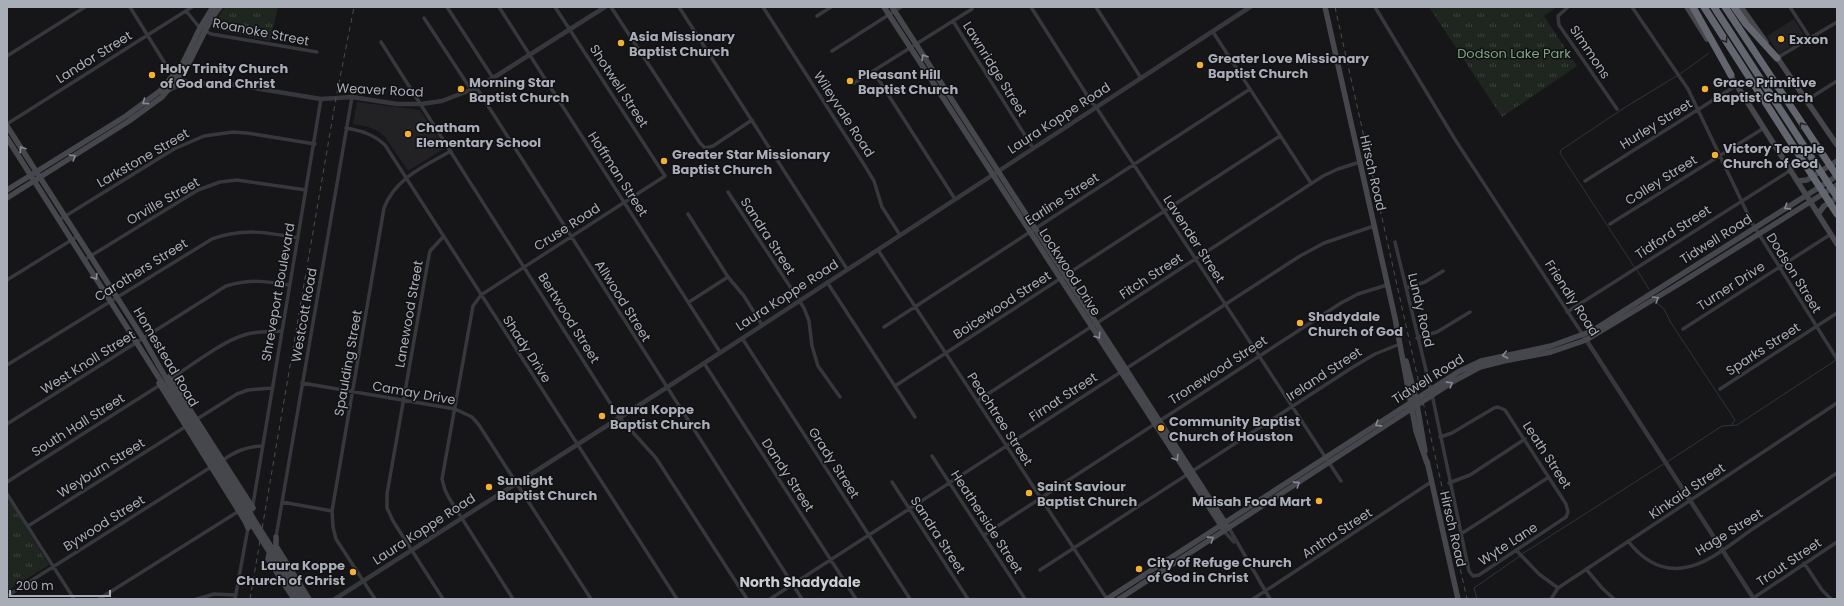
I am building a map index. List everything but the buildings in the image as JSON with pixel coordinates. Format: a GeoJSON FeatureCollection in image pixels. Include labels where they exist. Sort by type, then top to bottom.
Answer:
{"type":"FeatureCollection","features":[{"type":"Feature","properties":{"kind":"highway"},"geometry":{"type":"LineString","coordinates":[[1693,7],[1731,75]]}},
{"type":"Feature","properties":{"kind":"highway"},"geometry":{"type":"LineString","coordinates":[[1704,7],[1836,213]]}},
{"type":"Feature","properties":{"kind":"highway"},"geometry":{"type":"LineString","coordinates":[[1714,7],[1777,105],[1837,191]]}},
{"type":"Feature","properties":{"kind":"highway"},"geometry":{"type":"LineString","coordinates":[[1725,7],[1837,176]]}},
{"type":"Feature","properties":{"kind":"highway"},"geometry":{"type":"LineString","coordinates":[[1734,7],[1746,24],[1777,58]]}},
{"type":"Feature","properties":{"kind":"highway"},"geometry":{"type":"LineString","coordinates":[[1816,162],[1837,197]]}},
{"type":"Feature","properties":{"kind":"main road"},"geometry":{"type":"LineString","coordinates":[[7,198],[40,178],[115,126],[152,98],[187,67],[212,7]]}},
{"type":"Feature","properties":{"kind":"main road"},"geometry":{"type":"LineString","coordinates":[[203,30],[220,7]]}},
{"type":"Feature","properties":{"kind":"main road","name":"Lockwood Drive"},"geometry":{"type":"LineString","coordinates":[[884,7],[892,11],[1157,421],[1193,471],[1225,527]]}},
{"type":"Feature","properties":{"kind":"main road","name":"Hirsch Road"},"geometry":{"type":"LineString","coordinates":[[1325,7],[1400,344],[1416,431],[1432,482],[1458,599]]}},
{"type":"Feature","properties":{"kind":"main road"},"geometry":{"type":"LineString","coordinates":[[1687,7],[1837,244]]}},
{"type":"Feature","properties":{"kind":"main road"},"geometry":{"type":"LineString","coordinates":[[1741,7],[1837,145]]}},
{"type":"Feature","properties":{"kind":"main road"},"geometry":{"type":"LineString","coordinates":[[7,190],[155,102],[167,91],[176,77]]}},
{"type":"Feature","properties":{"kind":"main road","name":"Homestead Road"},"geometry":{"type":"LineString","coordinates":[[7,125],[144,338],[155,360],[299,599]]}},
{"type":"Feature","properties":{"kind":"main road","name":"Homestead Road"},"geometry":{"type":"LineString","coordinates":[[7,138],[136,343],[217,464],[304,599]]}},
{"type":"Feature","properties":{"kind":"main road"},"geometry":{"type":"LineString","coordinates":[[1798,181],[1807,180],[1837,161]]}},
{"type":"Feature","properties":{"kind":"main road","name":"Tidwell Road"},"geometry":{"type":"LineString","coordinates":[[1632,310],[1710,255],[1837,176]]}},
{"type":"Feature","properties":{"kind":"main road","name":"Tidwell Road"},"geometry":{"type":"LineString","coordinates":[[1119,599],[1225,527],[1431,392],[1494,357],[1531,353],[1551,346],[1584,338],[1600,327],[1715,262],[1837,185]]}},
{"type":"Feature","properties":{"kind":"main road"},"geometry":{"type":"LineString","coordinates":[[1818,214],[1824,206],[1837,197]]}},
{"type":"Feature","properties":{"kind":"main road"},"geometry":{"type":"LineString","coordinates":[[1710,255],[1715,262]]}},
{"type":"Feature","properties":{"kind":"main road","name":"Hirsch Road"},"geometry":{"type":"LineString","coordinates":[[1400,344],[1416,402],[1427,464]]}},
{"type":"Feature","properties":{"kind":"main road"},"geometry":{"type":"LineString","coordinates":[[155,360],[170,379],[197,419],[239,511],[247,521],[248,528]]}},
{"type":"Feature","properties":{"kind":"main road"},"geometry":{"type":"LineString","coordinates":[[149,363],[185,427],[243,493],[253,508]]}},
{"type":"Feature","properties":{"kind":"main road","name":"Lockwood Drive"},"geometry":{"type":"LineString","coordinates":[[1157,421],[1187,475],[1225,527]]}},
{"type":"Feature","properties":{"kind":"main road","name":"Tidwell Road"},"geometry":{"type":"LineString","coordinates":[[1107,599],[1168,559],[1225,527]]}},
{"type":"Feature","properties":{"kind":"main road"},"geometry":{"type":"LineString","coordinates":[[276,537],[268,559],[294,599]]}},
{"type":"Feature","properties":{"kind":"main road"},"geometry":{"type":"LineString","coordinates":[[274,545],[309,599]]}},
{"type":"Feature","properties":{"kind":"main road"},"geometry":{"type":"LineString","coordinates":[[1168,559],[1172,564]]}},
{"type":"Feature","properties":{"kind":"street"},"geometry":{"type":"LineString","coordinates":[[7,56],[85,7]]}},
{"type":"Feature","properties":{"kind":"street"},"geometry":{"type":"LineString","coordinates":[[130,7],[169,70],[176,77]]}},
{"type":"Feature","properties":{"kind":"street","name":"Landor Street"},"geometry":{"type":"LineString","coordinates":[[7,125],[192,7]]}},
{"type":"Feature","properties":{"kind":"street"},"geometry":{"type":"LineString","coordinates":[[447,7],[493,78]]}},
{"type":"Feature","properties":{"kind":"street","name":"Hoffman Street"},"geometry":{"type":"LineString","coordinates":[[499,7],[720,352]]}},
{"type":"Feature","properties":{"kind":"street","name":"Shotwell Street"},"geometry":{"type":"LineString","coordinates":[[555,7],[665,176]]}},
{"type":"Feature","properties":{"kind":"street","name":"Weaver Road"},"geometry":{"type":"LineString","coordinates":[[176,77],[192,84],[224,83],[321,99],[352,97],[397,104],[421,104],[442,101],[474,89],[605,7]]}},
{"type":"Feature","properties":{"kind":"street"},"geometry":{"type":"LineString","coordinates":[[611,7],[700,143],[705,148],[713,146],[752,120]]}},
{"type":"Feature","properties":{"kind":"street"},"geometry":{"type":"LineString","coordinates":[[679,7],[847,269]]}},
{"type":"Feature","properties":{"kind":"street","name":"Wileyvale Road"},"geometry":{"type":"LineString","coordinates":[[763,7],[865,166],[874,181],[882,206],[900,235]]}},
{"type":"Feature","properties":{"kind":"street"},"geometry":{"type":"LineString","coordinates":[[816,16],[831,7]]}},
{"type":"Feature","properties":{"kind":"street"},"geometry":{"type":"LineString","coordinates":[[832,51],[892,11],[901,7]]}},
{"type":"Feature","properties":{"kind":"street","name":"Lavender Street"},"geometry":{"type":"LineString","coordinates":[[1031,7],[1092,103],[1134,164],[1342,482]]}},
{"type":"Feature","properties":{"kind":"street"},"geometry":{"type":"LineString","coordinates":[[1096,7],[1141,78]]}},
{"type":"Feature","properties":{"kind":"street","name":"Laura Koppe Road"},"geometry":{"type":"LineString","coordinates":[[335,599],[666,388],[1250,7]]}},
{"type":"Feature","properties":{"kind":"street","name":"Friendly Road"},"geometry":{"type":"LineString","coordinates":[[1375,7],[1456,141],[1753,599]]}},
{"type":"Feature","properties":{"kind":"street","name":"Simmons"},"geometry":{"type":"LineString","coordinates":[[1568,7],[1558,16],[1560,25],[1617,109]]}},
{"type":"Feature","properties":{"kind":"street","name":"Dodson Street"},"geometry":{"type":"LineString","coordinates":[[1632,7],[1680,77],[1698,109],[1755,228],[1837,359]]}},
{"type":"Feature","properties":{"kind":"street"},"geometry":{"type":"LineString","coordinates":[[1790,7],[1810,38]]}},
{"type":"Feature","properties":{"kind":"street"},"geometry":{"type":"LineString","coordinates":[[854,83],[972,9]]}},
{"type":"Feature","properties":{"kind":"street","name":"Roanoke Street"},"geometry":{"type":"LineString","coordinates":[[186,11],[203,30],[211,34],[317,52]]}},
{"type":"Feature","properties":{"kind":"street","name":"Allwood Street"},"geometry":{"type":"LineString","coordinates":[[424,18],[470,88],[478,90],[666,388],[802,599]]}},
{"type":"Feature","properties":{"kind":"street","name":"Lawnridge Street"},"geometry":{"type":"LineString","coordinates":[[953,21],[1033,148]]}},
{"type":"Feature","properties":{"kind":"street"},"geometry":{"type":"LineString","coordinates":[[1777,58],[1837,22]]}},
{"type":"Feature","properties":{"kind":"street"},"geometry":{"type":"LineString","coordinates":[[1213,32],[1311,183]]}},
{"type":"Feature","properties":{"kind":"street","name":"Bertwood Street"},"geometry":{"type":"LineString","coordinates":[[381,42],[619,417],[656,458],[747,599]]}},
{"type":"Feature","properties":{"kind":"street"},"geometry":{"type":"LineString","coordinates":[[873,71],[956,199]]}},
{"type":"Feature","properties":{"kind":"street"},"geometry":{"type":"LineString","coordinates":[[1807,100],[1837,81]]}},
{"type":"Feature","properties":{"kind":"street"},"geometry":{"type":"LineString","coordinates":[[167,91],[180,85],[192,84]]}},
{"type":"Feature","properties":{"kind":"street","name":"Hurley Street"},"geometry":{"type":"LineString","coordinates":[[1585,181],[1737,84]]}},
{"type":"Feature","properties":{"kind":"street","name":"Earline Street"},"geometry":{"type":"LineString","coordinates":[[884,326],[1250,89]]}},
{"type":"Feature","properties":{"kind":"street","name":"Westcott Road"},"geometry":{"type":"LineString","coordinates":[[276,537],[352,97]]}},
{"type":"Feature","properties":{"kind":"street","name":"Shreveport Boulevard"},"geometry":{"type":"LineString","coordinates":[[247,521],[253,508],[281,331],[321,99]]}},
{"type":"Feature","properties":{"kind":"street","name":"Shady Drive"},"geometry":{"type":"LineString","coordinates":[[346,128],[366,132],[376,137],[385,145],[676,599]]}},
{"type":"Feature","properties":{"kind":"street","name":"Colley Street"},"geometry":{"type":"LineString","coordinates":[[1610,224],[1764,128]]}},
{"type":"Feature","properties":{"kind":"street","name":"Larkstone Street"},"geometry":{"type":"LineString","coordinates":[[59,220],[174,149],[204,136],[233,132],[247,133],[314,144]]}},
{"type":"Feature","properties":{"kind":"street","name":"Boicewood Street"},"geometry":{"type":"LineString","coordinates":[[895,386],[1280,136]]}},
{"type":"Feature","properties":{"kind":"street","name":"Spaulding Street"},"geometry":{"type":"LineString","coordinates":[[375,599],[336,539],[332,527],[332,511],[384,208],[389,196],[397,185],[451,151]]}},
{"type":"Feature","properties":{"kind":"street","name":"Fitch Street"},"geometry":{"type":"LineString","coordinates":[[977,401],[1311,183],[1338,169],[1360,162]]}},
{"type":"Feature","properties":{"kind":"street","name":"Tidford Street"},"geometry":{"type":"LineString","coordinates":[[1567,312],[1791,170]]}},
{"type":"Feature","properties":{"kind":"street","name":"Cruse Road"},"geometry":{"type":"LineString","coordinates":[[481,295],[665,176]]}},
{"type":"Feature","properties":{"kind":"street","name":"Orville Street"},"geometry":{"type":"LineString","coordinates":[[84,260],[198,190],[220,182],[237,180],[306,190]]}},
{"type":"Feature","properties":{"kind":"street","name":"Sandra Street"},"geometry":{"type":"LineString","coordinates":[[728,192],[804,308],[809,321],[812,346],[818,366],[840,397]]}},
{"type":"Feature","properties":{"kind":"street"},"geometry":{"type":"LineString","coordinates":[[688,214],[728,277],[744,296],[762,325]]}},
{"type":"Feature","properties":{"kind":"street","name":"Firnat Street"},"geometry":{"type":"LineString","coordinates":[[770,599],[1306,252],[1345,235],[1374,226]]}},
{"type":"Feature","properties":{"kind":"street","name":"Carothers Street"},"geometry":{"type":"LineString","coordinates":[[7,365],[201,244],[226,234],[246,231],[269,232],[298,238]]}},
{"type":"Feature","properties":{"kind":"street","name":"Turner Drive"},"geometry":{"type":"LineString","coordinates":[[1683,329],[1831,234]]}},
{"type":"Feature","properties":{"kind":"street"},"geometry":{"type":"LineString","coordinates":[[7,280],[78,236]]}},
{"type":"Feature","properties":{"kind":"street","name":"Lanewood Street"},"geometry":{"type":"LineString","coordinates":[[443,237],[430,250],[387,494],[388,508],[393,521],[443,599]]}},
{"type":"Feature","properties":{"kind":"street","name":"Lundy Road"},"geometry":{"type":"LineString","coordinates":[[1395,242],[1431,392],[1468,569]]}},
{"type":"Feature","properties":{"kind":"street","name":"Peachtree Street"},"geometry":{"type":"LineString","coordinates":[[878,250],[1107,599]]}},
{"type":"Feature","properties":{"kind":"street"},"geometry":{"type":"LineString","coordinates":[[1406,288],[1426,282],[1443,271]]}},
{"type":"Feature","properties":{"kind":"street"},"geometry":{"type":"LineString","coordinates":[[689,302],[728,277]]}},
{"type":"Feature","properties":{"kind":"street","name":"West Knoll Street"},"geometry":{"type":"LineString","coordinates":[[7,424],[226,286],[250,280],[268,281],[289,285]]}},
{"type":"Feature","properties":{"kind":"street"},"geometry":{"type":"LineString","coordinates":[[827,282],[915,417]]}},
{"type":"Feature","properties":{"kind":"street","name":"Tronewood Street"},"geometry":{"type":"LineString","coordinates":[[984,535],[1157,421],[1341,303],[1358,294],[1387,285]]}},
{"type":"Feature","properties":{"kind":"street"},"geometry":{"type":"LineString","coordinates":[[481,295],[476,300],[471,312],[442,479],[445,490],[461,518],[513,599]]}},
{"type":"Feature","properties":{"kind":"street"},"geometry":{"type":"LineString","coordinates":[[1417,338],[1437,332],[1470,312]]}},
{"type":"Feature","properties":{"kind":"street","name":"Sparks Street"},"geometry":{"type":"LineString","coordinates":[[1720,389],[1837,313]]}},
{"type":"Feature","properties":{"kind":"street"},"geometry":{"type":"LineString","coordinates":[[170,379],[223,345],[243,335],[281,331]]}},
{"type":"Feature","properties":{"kind":"street","name":"Grady Street"},"geometry":{"type":"LineString","coordinates":[[742,338],[910,599]]}},
{"type":"Feature","properties":{"kind":"street","name":"Ireland Street"},"geometry":{"type":"LineString","coordinates":[[1040,570],[1353,366],[1375,354],[1400,344]]}},
{"type":"Feature","properties":{"kind":"street","name":"Dandy Street"},"geometry":{"type":"LineString","coordinates":[[704,363],[856,599]]}},
{"type":"Feature","properties":{"kind":"street","name":"Camay Drive"},"geometry":{"type":"LineString","coordinates":[[302,383],[455,409],[472,417],[479,425],[591,599]]}},
{"type":"Feature","properties":{"kind":"street","name":"South Hall Street"},"geometry":{"type":"LineString","coordinates":[[7,482],[160,385]]}},
{"type":"Feature","properties":{"kind":"street"},"geometry":{"type":"LineString","coordinates":[[197,419],[237,394],[248,390],[272,388]]}},
{"type":"Feature","properties":{"kind":"street","name":"Kinkaid Street"},"geometry":{"type":"LineString","coordinates":[[1551,599],[1558,588],[1837,403]]}},
{"type":"Feature","properties":{"kind":"street","name":"Leath Street"},"geometry":{"type":"LineString","coordinates":[[1440,436],[1452,433],[1494,408],[1498,407],[1505,410],[1568,508],[1566,517],[1561,522]]}},
{"type":"Feature","properties":{"kind":"street","name":"Weyburn Street"},"geometry":{"type":"LineString","coordinates":[[28,526],[185,427]]}},
{"type":"Feature","properties":{"kind":"street"},"geometry":{"type":"LineString","coordinates":[[1449,483],[1470,475],[1525,440]]}},
{"type":"Feature","properties":{"kind":"street","name":"Bywood Street"},"geometry":{"type":"LineString","coordinates":[[7,596],[240,449],[248,446],[262,446]]}},
{"type":"Feature","properties":{"kind":"street","name":"Heatherside Street"},"geometry":{"type":"LineString","coordinates":[[932,456],[1025,599]]}},
{"type":"Feature","properties":{"kind":"street","name":"Hage Street"},"geometry":{"type":"LineString","coordinates":[[1628,541],[1646,560],[1659,566],[1674,569],[1695,565],[1722,550],[1837,473]]}},
{"type":"Feature","properties":{"kind":"street"},"geometry":{"type":"LineString","coordinates":[[1461,534],[1549,477]]}},
{"type":"Feature","properties":{"kind":"street","name":"Sandra Street"},"geometry":{"type":"LineString","coordinates":[[892,482],[968,599]]}},
{"type":"Feature","properties":{"kind":"street","name":"Antha Street"},"geometry":{"type":"LineString","coordinates":[[1253,599],[1432,482]]}},
{"type":"Feature","properties":{"kind":"street"},"geometry":{"type":"LineString","coordinates":[[243,493],[251,493],[255,488]]}},
{"type":"Feature","properties":{"kind":"street"},"geometry":{"type":"LineString","coordinates":[[7,494],[74,599]]}},
{"type":"Feature","properties":{"kind":"street"},"geometry":{"type":"LineString","coordinates":[[282,502],[332,511]]}},
{"type":"Feature","properties":{"kind":"street"},"geometry":{"type":"LineString","coordinates":[[99,599],[239,511]]}},
{"type":"Feature","properties":{"kind":"street","name":"Wyte Lane"},"geometry":{"type":"LineString","coordinates":[[1468,569],[1473,576],[1480,575],[1561,522]]}},
{"type":"Feature","properties":{"kind":"street","name":"Lockwood Drive"},"geometry":{"type":"LineString","coordinates":[[1225,527],[1270,599]]}},
{"type":"Feature","properties":{"kind":"street"},"geometry":{"type":"LineString","coordinates":[[197,599],[214,594],[235,597],[248,528]]}},
{"type":"Feature","properties":{"kind":"street","name":"Trout Street"},"geometry":{"type":"LineString","coordinates":[[1753,599],[1837,542]]}},
{"type":"Feature","properties":{"kind":"street"},"geometry":{"type":"LineString","coordinates":[[1518,551],[1539,574],[1558,588]]}},
{"type":"Feature","properties":{"kind":"street"},"geometry":{"type":"LineString","coordinates":[[1804,564],[1822,590],[1831,599]]}},
{"type":"Feature","properties":{"kind":"street"},"geometry":{"type":"LineString","coordinates":[[1586,569],[1614,599]]}},
{"type":"Feature","properties":{"kind":"shaded area"},"geometry":{"type":"Polygon","coordinates":[[[1794,19],[1805,37],[1779,54],[1767,36],[1794,19]]]}},
{"type":"Feature","properties":{"kind":"shaded area","name":"Chatham Elementary School"},"geometry":{"type":"Polygon","coordinates":[[[357,102],[420,110],[445,148],[408,171],[385,137],[378,131],[353,124],[357,102]]]}},
{"type":"Feature","properties":{"kind":"green space"},"geometry":{"type":"Polygon","coordinates":[[[225,7],[278,7],[270,41],[211,28],[225,7]]]}},
{"type":"Feature","properties":{"kind":"green space","name":"Dodson Lake Park"},"geometry":{"type":"Polygon","coordinates":[[[1429,7],[1557,7],[1544,16],[1577,66],[1502,117],[1429,7]]]}},
{"type":"Feature","properties":{"kind":"green space"},"geometry":{"type":"Polygon","coordinates":[[[7,497],[49,565],[7,591],[7,497]]]}},
{"type":"Feature","properties":{"kind":"waterway"},"geometry":{"type":"LineString","coordinates":[[1635,268],[1560,153],[1561,150],[1624,108],[1683,72],[1709,53]]}},
{"type":"Feature","properties":{"kind":"waterway"},"geometry":{"type":"LineString","coordinates":[[1637,270],[1649,289]]}},
{"type":"Feature","properties":{"kind":"waterway"},"geometry":{"type":"LineString","coordinates":[[1657,303],[1664,309],[1671,323],[1735,420],[1731,425]]}},
{"type":"Feature","properties":{"kind":"waterway"},"geometry":{"type":"LineString","coordinates":[[1667,462],[1722,426],[1737,425],[1836,360]]}},
{"type":"Feature","properties":{"kind":"waterway"},"geometry":{"type":"LineString","coordinates":[[1522,554],[1665,463]]}},
{"type":"Feature","properties":{"kind":"waterway"},"geometry":{"type":"LineString","coordinates":[[1477,599],[1474,588],[1520,556]]}},
{"type":"Feature","properties":{"kind":"railway"},"geometry":{"type":"LineString","coordinates":[[250,599],[336,98],[354,7]]}},
{"type":"Feature","properties":{"kind":"railway"},"geometry":{"type":"LineString","coordinates":[[1335,7],[1467,599]]}},
{"type":"Feature","properties":{"kind":"place","name":"Exxon"},"geometry":{"type":"Point","coordinates":[1781,39]}},
{"type":"Feature","properties":{"kind":"place","name":"Asia Missionary Baptist Church"},"geometry":{"type":"Point","coordinates":[621,43]}},
{"type":"Feature","properties":{"kind":"place","name":"Greater Love Missionary Baptist Church"},"geometry":{"type":"Point","coordinates":[1200,65]}},
{"type":"Feature","properties":{"kind":"place","name":"Holy Trinity Church of God and Christ"},"geometry":{"type":"Point","coordinates":[152,75]}},
{"type":"Feature","properties":{"kind":"place","name":"Pleasant Hill Baptist Church"},"geometry":{"type":"Point","coordinates":[850,81]}},
{"type":"Feature","properties":{"kind":"place","name":"Morning Star Baptist Church"},"geometry":{"type":"Point","coordinates":[461,89]}},
{"type":"Feature","properties":{"kind":"place","name":"Grace Primitive Baptist Church"},"geometry":{"type":"Point","coordinates":[1705,89]}},
{"type":"Feature","properties":{"kind":"place","name":"Chatham Elementary School"},"geometry":{"type":"Point","coordinates":[408,134]}},
{"type":"Feature","properties":{"kind":"place","name":"Victory Temple Church of God"},"geometry":{"type":"Point","coordinates":[1715,155]}},
{"type":"Feature","properties":{"kind":"place","name":"Greater Star Missionary Baptist Church"},"geometry":{"type":"Point","coordinates":[664,161]}},
{"type":"Feature","properties":{"kind":"place","name":"Shadydale Church of God"},"geometry":{"type":"Point","coordinates":[1300,323]}},
{"type":"Feature","properties":{"kind":"place","name":"Laura Koppe Baptist Church"},"geometry":{"type":"Point","coordinates":[602,416]}},
{"type":"Feature","properties":{"kind":"place","name":"Community Baptist Church of Houston"},"geometry":{"type":"Point","coordinates":[1161,428]}},
{"type":"Feature","properties":{"kind":"place","name":"Sunlight Baptist Church"},"geometry":{"type":"Point","coordinates":[489,487]}},
{"type":"Feature","properties":{"kind":"place","name":"Saint Saviour Baptist Church"},"geometry":{"type":"Point","coordinates":[1029,493]}},
{"type":"Feature","properties":{"kind":"place","name":"Maisah Food Mart"},"geometry":{"type":"Point","coordinates":[1319,501]}},
{"type":"Feature","properties":{"kind":"place","name":"City of Refuge Church of God in Christ"},"geometry":{"type":"Point","coordinates":[1139,569]}},
{"type":"Feature","properties":{"kind":"place","name":"Laura Koppe Church of Christ"},"geometry":{"type":"Point","coordinates":[353,572]}},
{"type":"Feature","properties":{"kind":"district","name":"North Shadydale"},"geometry":{"type":"Point","coordinates":[800,582]}}]}
